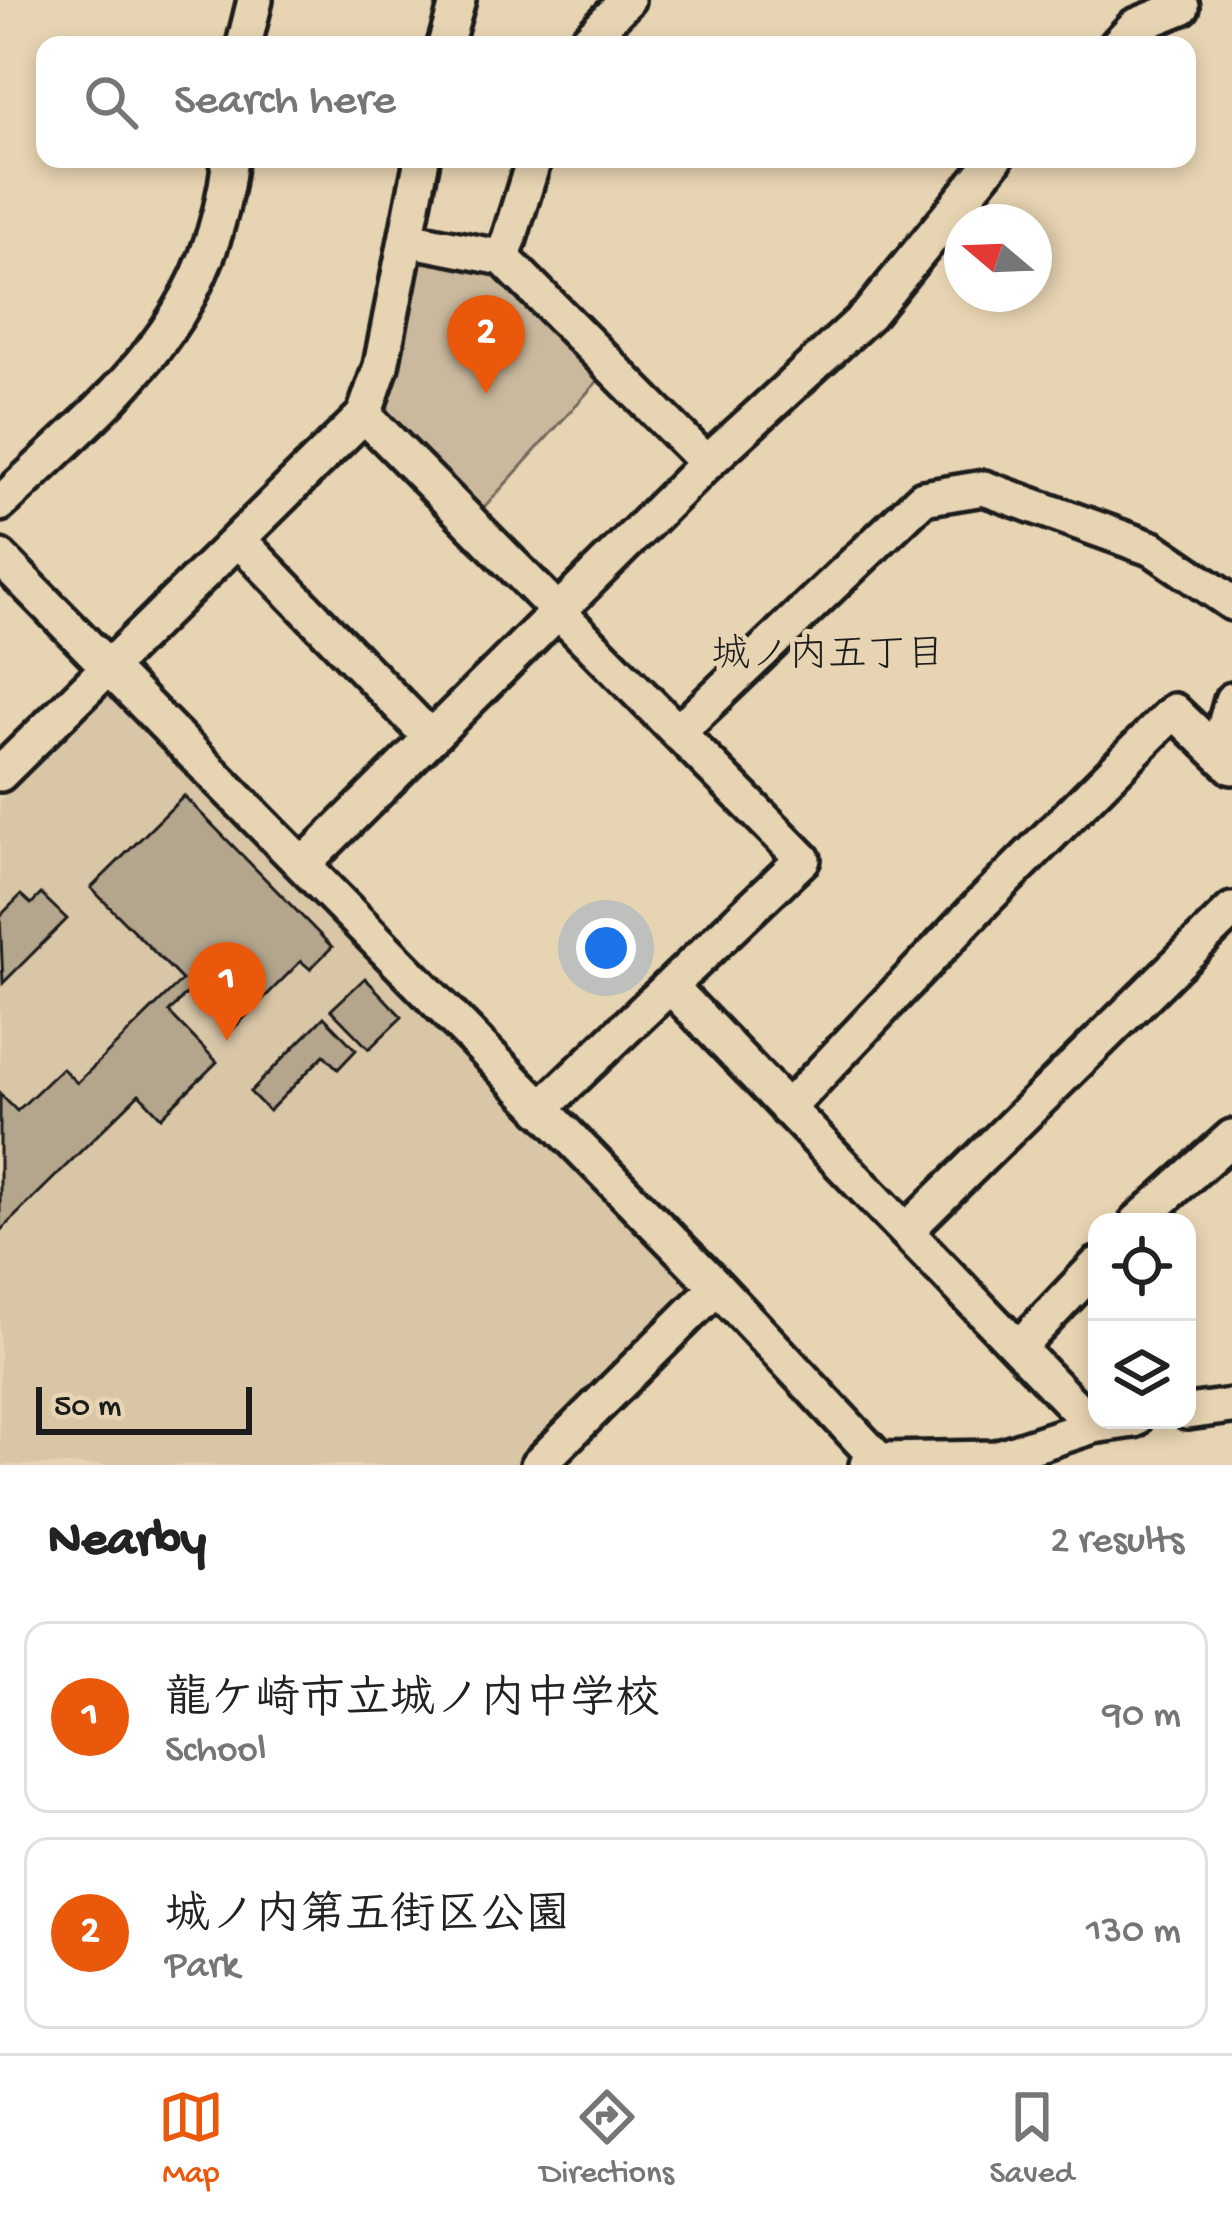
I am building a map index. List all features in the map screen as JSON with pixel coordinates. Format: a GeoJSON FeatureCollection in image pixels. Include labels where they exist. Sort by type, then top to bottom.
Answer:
{"type":"FeatureCollection","features":[{"type":"Feature","properties":{"kind":"street"},"geometry":{"type":"LineString","coordinates":[[246,36],[255,0]]}},
{"type":"Feature","properties":{"kind":"street"},"geometry":{"type":"LineString","coordinates":[[448,36],[458,0]]}},
{"type":"Feature","properties":{"kind":"street"},"geometry":{"type":"LineString","coordinates":[[593,36],[627,0]]}},
{"type":"Feature","properties":{"kind":"street"},"geometry":{"type":"LineString","coordinates":[[1126,36],[1136,26],[1182,7],[1179,0]]}},
{"type":"Feature","properties":{"kind":"street"},"geometry":{"type":"LineString","coordinates":[[0,504],[120,388],[184,309],[222,218],[229,168]]}},
{"type":"Feature","properties":{"kind":"street"},"geometry":{"type":"LineString","coordinates":[[0,774],[364,415],[381,366],[421,168]]}},
{"type":"Feature","properties":{"kind":"street"},"geometry":{"type":"LineString","coordinates":[[503,258],[531,168]]}},
{"type":"Feature","properties":{"kind":"street"},"geometry":{"type":"LineString","coordinates":[[303,865],[706,463],[868,314],[988,168]]}},
{"type":"Feature","properties":{"kind":"street"},"geometry":{"type":"LineString","coordinates":[[409,239],[503,258],[706,463]]}},
{"type":"Feature","properties":{"kind":"street"},"geometry":{"type":"LineString","coordinates":[[364,415],[803,859],[541,1109]]}},
{"type":"Feature","properties":{"kind":"street"},"geometry":{"type":"LineString","coordinates":[[679,731],[923,498],[983,488],[1153,549],[1232,603]]}},
{"type":"Feature","properties":{"kind":"street"},"geometry":{"type":"LineString","coordinates":[[238,538],[431,738]]}},
{"type":"Feature","properties":{"kind":"street"},"geometry":{"type":"LineString","coordinates":[[0,557],[717,1287],[873,1462],[996,1458],[1088,1428]]}},
{"type":"Feature","properties":{"kind":"street"},"geometry":{"type":"LineString","coordinates":[[1225,758],[1232,700]]}},
{"type":"Feature","properties":{"kind":"street"},"geometry":{"type":"LineString","coordinates":[[787,1109],[983,902],[1174,711],[1225,758]]}},
{"type":"Feature","properties":{"kind":"street"},"geometry":{"type":"LineString","coordinates":[[907,1231],[1232,910]]}},
{"type":"Feature","properties":{"kind":"street"},"geometry":{"type":"LineString","coordinates":[[670,986],[1088,1421]]}},
{"type":"Feature","properties":{"kind":"street"},"geometry":{"type":"LineString","coordinates":[[1147,1213],[1232,1137]]}},
{"type":"Feature","properties":{"kind":"street"},"geometry":{"type":"LineString","coordinates":[[1019,1347],[1088,1274]]}},
{"type":"Feature","properties":{"kind":"street"},"geometry":{"type":"LineString","coordinates":[[538,1465],[717,1287]]}},
{"type":"Feature","properties":{"kind":"shaded area"},"geometry":{"type":"Polygon","coordinates":[[[420,262],[504,274],[603,375],[481,511],[382,413],[420,262]]]}},
{"type":"Feature","properties":{"kind":"shaded area"},"geometry":{"type":"Polygon","coordinates":[[[103,698],[120,700],[690,1282],[691,1291],[515,1465],[0,1465],[0,800],[103,698]]]}},
{"type":"Feature","properties":{"kind":"building"},"geometry":{"type":"Polygon","coordinates":[[[184,796],[332,947],[310,969],[301,961],[232,1030],[191,989],[169,1012],[217,1062],[161,1117],[139,1094],[0,1231],[0,1094],[17,1111],[62,1068],[77,1083],[182,980],[91,888],[184,796]]]}},
{"type":"Feature","properties":{"kind":"building"},"geometry":{"type":"Polygon","coordinates":[[[41,894],[67,919],[3,983],[0,916],[21,895],[31,904],[41,894]]]}},
{"type":"Feature","properties":{"kind":"building"},"geometry":{"type":"Polygon","coordinates":[[[365,978],[402,1017],[369,1049],[331,1010],[365,978]]]}},
{"type":"Feature","properties":{"kind":"building"},"geometry":{"type":"Polygon","coordinates":[[[324,1017],[356,1050],[338,1069],[324,1055],[269,1111],[250,1092],[324,1017]]]}},
{"type":"Feature","properties":{"kind":"place","name":"城ノ内第五街区公園"},"geometry":{"type":"Point","coordinates":[486,394]}},
{"type":"Feature","properties":{"kind":"place","name":"龍ケ崎市立城ノ内中学校"},"geometry":{"type":"Point","coordinates":[227,1041]}},
{"type":"Feature","properties":{"kind":"district","name":"城ノ内五丁目"},"geometry":{"type":"Point","coordinates":[828,658]}}]}
